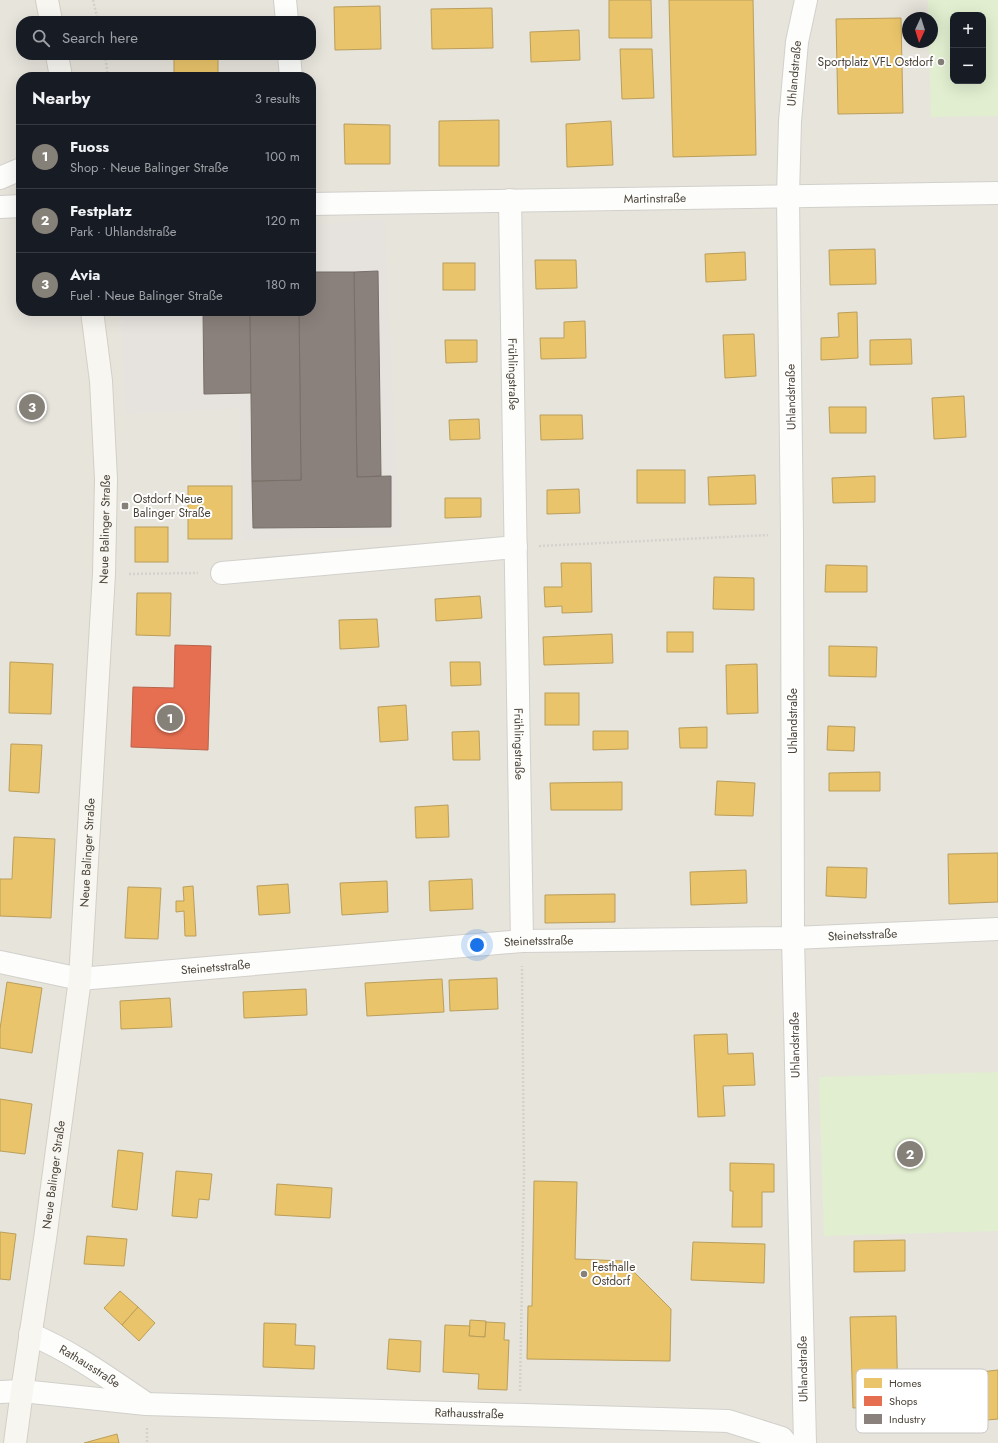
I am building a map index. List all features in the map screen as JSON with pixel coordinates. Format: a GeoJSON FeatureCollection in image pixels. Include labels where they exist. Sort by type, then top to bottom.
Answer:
{"type":"FeatureCollection","features":[{"type":"Feature","properties":{"kind":"main road"},"geometry":{"type":"LineString","coordinates":[[47,0],[50,16]]}},
{"type":"Feature","properties":{"kind":"main road"},"geometry":{"type":"LineString","coordinates":[[58,60],[60,72]]}},
{"type":"Feature","properties":{"kind":"main road","name":"Neue Balinger Straße"},"geometry":{"type":"LineString","coordinates":[[15,1443],[30,1334],[46,1239],[80,978],[104,574],[106,479],[101,381],[93,316]]}},
{"type":"Feature","properties":{"kind":"street"},"geometry":{"type":"LineString","coordinates":[[285,0],[287,16]]}},
{"type":"Feature","properties":{"kind":"street","name":"Uhlandstraße"},"geometry":{"type":"LineString","coordinates":[[805,1443],[793,938],[792,534],[788,196],[790,121],[797,42],[806,0]]}},
{"type":"Feature","properties":{"kind":"street"},"geometry":{"type":"LineString","coordinates":[[289,60],[291,72]]}},
{"type":"Feature","properties":{"kind":"street"},"geometry":{"type":"LineString","coordinates":[[0,178],[16,171]]}},
{"type":"Feature","properties":{"kind":"street","name":"Martinstraße"},"geometry":{"type":"LineString","coordinates":[[316,204],[998,193]]}},
{"type":"Feature","properties":{"kind":"street","name":"Frühlingstraße"},"geometry":{"type":"LineString","coordinates":[[510,200],[522,940]]}},
{"type":"Feature","properties":{"kind":"street"},"geometry":{"type":"LineString","coordinates":[[0,207],[16,206]]}},
{"type":"Feature","properties":{"kind":"street"},"geometry":{"type":"LineString","coordinates":[[222,573],[516,547]]}},
{"type":"Feature","properties":{"kind":"street","name":"Steinetsstraße"},"geometry":{"type":"LineString","coordinates":[[0,962],[80,978],[522,940],[793,938],[998,929]]}},
{"type":"Feature","properties":{"kind":"street","name":"Rathausstraße"},"geometry":{"type":"LineString","coordinates":[[30,1334],[50,1342],[102,1374],[146,1404]]}},
{"type":"Feature","properties":{"kind":"street","name":"Rathausstraße"},"geometry":{"type":"LineString","coordinates":[[0,1392],[22,1390],[146,1404],[728,1421],[782,1438],[786,1443]]}},
{"type":"Feature","properties":{"kind":"path"},"geometry":{"type":"LineString","coordinates":[[93,0],[97,16]]}},
{"type":"Feature","properties":{"kind":"path"},"geometry":{"type":"LineString","coordinates":[[106,60],[107,72]]}},
{"type":"Feature","properties":{"kind":"path"},"geometry":{"type":"LineString","coordinates":[[516,547],[792,534]]}},
{"type":"Feature","properties":{"kind":"path"},"geometry":{"type":"LineString","coordinates":[[104,574],[222,573]]}},
{"type":"Feature","properties":{"kind":"path"},"geometry":{"type":"LineString","coordinates":[[520,1415],[524,1173],[522,940]]}},
{"type":"Feature","properties":{"kind":"shaded area"},"geometry":{"type":"Polygon","coordinates":[[[0,0],[998,0],[998,1443],[0,1443],[0,0]]]}},
{"type":"Feature","properties":{"kind":"shaded area"},"geometry":{"type":"Polygon","coordinates":[[[384,219],[400,535],[243,540],[240,408],[126,414],[120,316],[316,316],[316,225],[384,219]]]}},
{"type":"Feature","properties":{"kind":"green space","name":"Sportplatz VFL Ostdorf"},"geometry":{"type":"Polygon","coordinates":[[[928,0],[998,0],[998,116],[931,117],[929,48],[938,48],[938,12],[928,12],[928,0]]]}},
{"type":"Feature","properties":{"kind":"green space"},"geometry":{"type":"Polygon","coordinates":[[[998,1072],[998,1231],[824,1236],[819,1077],[998,1072]]]}},
{"type":"Feature","properties":{"kind":"building: Homes"},"geometry":{"type":"Polygon","coordinates":[[[609,0],[651,0],[652,38],[609,38],[609,0]]]}},
{"type":"Feature","properties":{"kind":"building: Homes"},"geometry":{"type":"Polygon","coordinates":[[[669,0],[753,0],[756,155],[673,157],[669,0]]]}},
{"type":"Feature","properties":{"kind":"building: Homes"},"geometry":{"type":"Polygon","coordinates":[[[380,6],[381,49],[335,50],[334,7],[380,6]]]}},
{"type":"Feature","properties":{"kind":"building: Homes"},"geometry":{"type":"Polygon","coordinates":[[[492,8],[493,48],[432,49],[431,9],[492,8]]]}},
{"type":"Feature","properties":{"kind":"building: Homes"},"geometry":{"type":"Polygon","coordinates":[[[901,18],[903,113],[838,114],[836,19],[901,18]]]}},
{"type":"Feature","properties":{"kind":"building: Homes"},"geometry":{"type":"Polygon","coordinates":[[[579,30],[580,60],[531,62],[530,32],[579,30]]]}},
{"type":"Feature","properties":{"kind":"building: Homes"},"geometry":{"type":"Polygon","coordinates":[[[620,49],[652,49],[654,98],[622,99],[620,49]]]}},
{"type":"Feature","properties":{"kind":"building: Homes"},"geometry":{"type":"Polygon","coordinates":[[[174,60],[218,60],[218,72],[174,72],[174,60]]]}},
{"type":"Feature","properties":{"kind":"building: Homes"},"geometry":{"type":"Polygon","coordinates":[[[499,120],[499,166],[439,166],[439,121],[499,120]]]}},
{"type":"Feature","properties":{"kind":"building: Homes"},"geometry":{"type":"Polygon","coordinates":[[[611,121],[613,165],[567,167],[566,124],[611,121]]]}},
{"type":"Feature","properties":{"kind":"building: Homes"},"geometry":{"type":"Polygon","coordinates":[[[344,124],[390,125],[390,164],[345,164],[344,124]]]}},
{"type":"Feature","properties":{"kind":"building: Homes"},"geometry":{"type":"Polygon","coordinates":[[[875,249],[876,284],[830,285],[829,250],[875,249]]]}},
{"type":"Feature","properties":{"kind":"building: Homes"},"geometry":{"type":"Polygon","coordinates":[[[745,252],[746,280],[706,282],[705,254],[745,252]]]}},
{"type":"Feature","properties":{"kind":"building: Homes"},"geometry":{"type":"Polygon","coordinates":[[[535,260],[576,260],[577,288],[536,289],[535,260]]]}},
{"type":"Feature","properties":{"kind":"building: Homes"},"geometry":{"type":"Polygon","coordinates":[[[443,263],[475,263],[475,290],[443,290],[443,263]]]}},
{"type":"Feature","properties":{"kind":"building: Homes"},"geometry":{"type":"Polygon","coordinates":[[[857,312],[858,358],[821,360],[821,338],[839,337],[838,313],[857,312]]]}},
{"type":"Feature","properties":{"kind":"building: Homes"},"geometry":{"type":"Polygon","coordinates":[[[585,321],[586,358],[541,359],[540,338],[564,338],[564,322],[585,321]]]}},
{"type":"Feature","properties":{"kind":"building: Homes"},"geometry":{"type":"Polygon","coordinates":[[[754,334],[756,376],[725,378],[723,335],[754,334]]]}},
{"type":"Feature","properties":{"kind":"building: Homes"},"geometry":{"type":"Polygon","coordinates":[[[911,339],[912,364],[870,365],[870,340],[911,339]]]}},
{"type":"Feature","properties":{"kind":"building: Homes"},"geometry":{"type":"Polygon","coordinates":[[[445,340],[477,340],[477,362],[446,363],[445,340]]]}},
{"type":"Feature","properties":{"kind":"building: Homes"},"geometry":{"type":"Polygon","coordinates":[[[964,396],[966,437],[934,439],[932,398],[964,396]]]}},
{"type":"Feature","properties":{"kind":"building: Homes"},"geometry":{"type":"Polygon","coordinates":[[[829,407],[866,407],[866,433],[830,433],[829,407]]]}},
{"type":"Feature","properties":{"kind":"building: Homes"},"geometry":{"type":"Polygon","coordinates":[[[540,415],[582,415],[583,439],[541,440],[540,415]]]}},
{"type":"Feature","properties":{"kind":"building: Homes"},"geometry":{"type":"Polygon","coordinates":[[[479,419],[480,439],[450,440],[449,420],[479,419]]]}},
{"type":"Feature","properties":{"kind":"building: Homes"},"geometry":{"type":"Polygon","coordinates":[[[637,470],[685,470],[685,503],[637,503],[637,470]]]}},
{"type":"Feature","properties":{"kind":"building: Homes"},"geometry":{"type":"Polygon","coordinates":[[[755,475],[756,504],[709,505],[708,477],[755,475]]]}},
{"type":"Feature","properties":{"kind":"building: Homes"},"geometry":{"type":"Polygon","coordinates":[[[875,476],[875,502],[833,503],[832,478],[875,476]]]}},
{"type":"Feature","properties":{"kind":"building: Homes"},"geometry":{"type":"Polygon","coordinates":[[[188,486],[232,486],[232,539],[188,539],[188,486]]]}},
{"type":"Feature","properties":{"kind":"building: Homes"},"geometry":{"type":"Polygon","coordinates":[[[579,489],[580,513],[547,514],[547,490],[579,489]]]}},
{"type":"Feature","properties":{"kind":"building: Homes"},"geometry":{"type":"Polygon","coordinates":[[[445,498],[481,498],[481,517],[445,518],[445,498]]]}},
{"type":"Feature","properties":{"kind":"building: Homes"},"geometry":{"type":"Polygon","coordinates":[[[135,527],[168,527],[168,562],[135,562],[135,527]]]}},
{"type":"Feature","properties":{"kind":"building: Homes"},"geometry":{"type":"Polygon","coordinates":[[[561,563],[591,563],[592,612],[562,613],[562,606],[545,607],[544,587],[562,587],[561,563]]]}},
{"type":"Feature","properties":{"kind":"building: Homes"},"geometry":{"type":"Polygon","coordinates":[[[826,565],[867,566],[867,592],[825,592],[826,565]]]}},
{"type":"Feature","properties":{"kind":"building: Homes"},"geometry":{"type":"Polygon","coordinates":[[[714,577],[754,578],[754,610],[713,609],[714,577]]]}},
{"type":"Feature","properties":{"kind":"building: Homes"},"geometry":{"type":"Polygon","coordinates":[[[137,593],[171,593],[170,636],[136,635],[137,593]]]}},
{"type":"Feature","properties":{"kind":"building: Homes"},"geometry":{"type":"Polygon","coordinates":[[[480,596],[482,618],[436,621],[435,599],[480,596]]]}},
{"type":"Feature","properties":{"kind":"building: Homes"},"geometry":{"type":"Polygon","coordinates":[[[377,619],[379,647],[340,649],[339,620],[377,619]]]}},
{"type":"Feature","properties":{"kind":"building: Homes"},"geometry":{"type":"Polygon","coordinates":[[[667,632],[693,632],[693,652],[667,652],[667,632]]]}},
{"type":"Feature","properties":{"kind":"building: Homes"},"geometry":{"type":"Polygon","coordinates":[[[612,634],[613,663],[544,665],[543,637],[612,634]]]}},
{"type":"Feature","properties":{"kind":"building: Homes"},"geometry":{"type":"Polygon","coordinates":[[[829,646],[877,647],[876,677],[829,676],[829,646]]]}},
{"type":"Feature","properties":{"kind":"building: Homes"},"geometry":{"type":"Polygon","coordinates":[[[10,662],[53,664],[51,714],[9,713],[10,662]]]}},
{"type":"Feature","properties":{"kind":"building: Homes"},"geometry":{"type":"Polygon","coordinates":[[[450,662],[480,662],[481,685],[451,686],[450,662]]]}},
{"type":"Feature","properties":{"kind":"building: Homes"},"geometry":{"type":"Polygon","coordinates":[[[757,664],[758,713],[727,714],[726,665],[757,664]]]}},
{"type":"Feature","properties":{"kind":"building: Homes"},"geometry":{"type":"Polygon","coordinates":[[[545,693],[579,693],[579,725],[545,725],[545,693]]]}},
{"type":"Feature","properties":{"kind":"building: Homes"},"geometry":{"type":"Polygon","coordinates":[[[406,705],[408,740],[380,742],[378,707],[406,705]]]}},
{"type":"Feature","properties":{"kind":"building: Homes"},"geometry":{"type":"Polygon","coordinates":[[[828,726],[855,727],[854,751],[827,750],[828,726]]]}},
{"type":"Feature","properties":{"kind":"building: Homes"},"geometry":{"type":"Polygon","coordinates":[[[707,727],[707,748],[680,748],[679,728],[707,727]]]}},
{"type":"Feature","properties":{"kind":"building: Homes"},"geometry":{"type":"Polygon","coordinates":[[[479,731],[480,760],[453,760],[452,732],[479,731]]]}},
{"type":"Feature","properties":{"kind":"building: Homes"},"geometry":{"type":"Polygon","coordinates":[[[593,731],[628,731],[628,749],[593,750],[593,731]]]}},
{"type":"Feature","properties":{"kind":"building: Homes"},"geometry":{"type":"Polygon","coordinates":[[[11,744],[42,745],[39,793],[9,791],[11,744]]]}},
{"type":"Feature","properties":{"kind":"building: Homes"},"geometry":{"type":"Polygon","coordinates":[[[880,772],[880,791],[829,791],[829,773],[880,772]]]}},
{"type":"Feature","properties":{"kind":"building: Homes"},"geometry":{"type":"Polygon","coordinates":[[[717,781],[755,783],[753,816],[715,815],[717,781]]]}},
{"type":"Feature","properties":{"kind":"building: Homes"},"geometry":{"type":"Polygon","coordinates":[[[622,782],[622,810],[551,810],[550,783],[622,782]]]}},
{"type":"Feature","properties":{"kind":"building: Homes"},"geometry":{"type":"Polygon","coordinates":[[[448,805],[449,837],[416,838],[415,807],[448,805]]]}},
{"type":"Feature","properties":{"kind":"building: Homes"},"geometry":{"type":"Polygon","coordinates":[[[14,837],[55,839],[51,918],[0,916],[0,879],[12,879],[14,837]]]}},
{"type":"Feature","properties":{"kind":"building: Homes"},"geometry":{"type":"Polygon","coordinates":[[[998,853],[998,902],[949,904],[948,854],[998,853]]]}},
{"type":"Feature","properties":{"kind":"building: Homes"},"geometry":{"type":"Polygon","coordinates":[[[827,867],[867,868],[866,898],[826,896],[827,867]]]}},
{"type":"Feature","properties":{"kind":"building: Homes"},"geometry":{"type":"Polygon","coordinates":[[[746,870],[747,903],[691,905],[690,872],[746,870]]]}},
{"type":"Feature","properties":{"kind":"building: Homes"},"geometry":{"type":"Polygon","coordinates":[[[472,879],[473,909],[430,911],[429,881],[472,879]]]}},
{"type":"Feature","properties":{"kind":"building: Homes"},"geometry":{"type":"Polygon","coordinates":[[[387,881],[388,912],[342,915],[340,883],[387,881]]]}},
{"type":"Feature","properties":{"kind":"building: Homes"},"geometry":{"type":"Polygon","coordinates":[[[288,884],[290,913],[259,915],[257,886],[288,884]]]}},
{"type":"Feature","properties":{"kind":"building: Homes"},"geometry":{"type":"Polygon","coordinates":[[[193,886],[196,936],[185,936],[184,911],[176,912],[176,901],[184,901],[183,887],[193,886]]]}},
{"type":"Feature","properties":{"kind":"building: Homes"},"geometry":{"type":"Polygon","coordinates":[[[128,887],[161,888],[158,939],[125,938],[128,887]]]}},
{"type":"Feature","properties":{"kind":"building: Homes"},"geometry":{"type":"Polygon","coordinates":[[[615,894],[615,922],[545,923],[545,895],[615,894]]]}},
{"type":"Feature","properties":{"kind":"building: Homes"},"geometry":{"type":"Polygon","coordinates":[[[497,978],[498,1009],[450,1011],[449,980],[497,978]]]}},
{"type":"Feature","properties":{"kind":"building: Homes"},"geometry":{"type":"Polygon","coordinates":[[[442,979],[444,1012],[367,1016],[365,983],[442,979]]]}},
{"type":"Feature","properties":{"kind":"building: Homes"},"geometry":{"type":"Polygon","coordinates":[[[7,982],[42,988],[32,1053],[0,1048],[0,1029],[7,982]]]}},
{"type":"Feature","properties":{"kind":"building: Homes"},"geometry":{"type":"Polygon","coordinates":[[[306,989],[307,1015],[244,1018],[243,992],[306,989]]]}},
{"type":"Feature","properties":{"kind":"building: Homes"},"geometry":{"type":"Polygon","coordinates":[[[170,998],[172,1027],[121,1029],[120,1001],[170,998]]]}},
{"type":"Feature","properties":{"kind":"building: Homes"},"geometry":{"type":"Polygon","coordinates":[[[727,1034],[728,1054],[753,1053],[755,1085],[723,1086],[725,1116],[698,1117],[694,1035],[727,1034]]]}},
{"type":"Feature","properties":{"kind":"building: Homes"},"geometry":{"type":"Polygon","coordinates":[[[0,1099],[32,1104],[25,1154],[0,1151],[0,1099]]]}},
{"type":"Feature","properties":{"kind":"building: Homes"},"geometry":{"type":"Polygon","coordinates":[[[118,1150],[143,1153],[137,1210],[112,1207],[118,1150]]]}},
{"type":"Feature","properties":{"kind":"building: Homes"},"geometry":{"type":"Polygon","coordinates":[[[730,1163],[774,1164],[774,1192],[762,1192],[762,1227],[732,1227],[733,1191],[730,1191],[730,1163]]]}},
{"type":"Feature","properties":{"kind":"building: Homes"},"geometry":{"type":"Polygon","coordinates":[[[176,1171],[212,1174],[209,1200],[199,1199],[197,1218],[172,1216],[176,1171]]]}},
{"type":"Feature","properties":{"kind":"building: Homes","name":"Festhalle Ostdorf"},"geometry":{"type":"Polygon","coordinates":[[[534,1181],[577,1182],[575,1259],[623,1261],[671,1309],[670,1361],[527,1359],[528,1306],[532,1306],[534,1181]]]}},
{"type":"Feature","properties":{"kind":"building: Homes"},"geometry":{"type":"Polygon","coordinates":[[[277,1184],[332,1188],[330,1218],[275,1215],[277,1184]]]}},
{"type":"Feature","properties":{"kind":"building: Homes"},"geometry":{"type":"Polygon","coordinates":[[[0,1232],[16,1234],[10,1280],[0,1279],[0,1232]]]}},
{"type":"Feature","properties":{"kind":"building: Homes"},"geometry":{"type":"Polygon","coordinates":[[[87,1236],[127,1239],[124,1266],[84,1264],[87,1236]]]}},
{"type":"Feature","properties":{"kind":"building: Homes"},"geometry":{"type":"Polygon","coordinates":[[[905,1240],[905,1271],[854,1272],[854,1241],[905,1240]]]}},
{"type":"Feature","properties":{"kind":"building: Homes"},"geometry":{"type":"Polygon","coordinates":[[[693,1242],[765,1244],[764,1283],[691,1280],[693,1242]]]}},
{"type":"Feature","properties":{"kind":"building: Homes"},"geometry":{"type":"Polygon","coordinates":[[[120,1291],[138,1307],[122,1325],[104,1308],[120,1291]]]}},
{"type":"Feature","properties":{"kind":"building: Homes"},"geometry":{"type":"Polygon","coordinates":[[[138,1307],[155,1323],[139,1341],[122,1325],[138,1307]]]}},
{"type":"Feature","properties":{"kind":"building: Homes"},"geometry":{"type":"Polygon","coordinates":[[[896,1316],[897,1369],[856,1369],[856,1408],[853,1408],[850,1317],[896,1316]]]}},
{"type":"Feature","properties":{"kind":"building: Homes"},"geometry":{"type":"Polygon","coordinates":[[[470,1320],[486,1321],[485,1337],[469,1336],[470,1320]]]}},
{"type":"Feature","properties":{"kind":"building: Homes"},"geometry":{"type":"Polygon","coordinates":[[[486,1322],[505,1323],[504,1340],[509,1340],[507,1390],[478,1389],[479,1374],[443,1372],[445,1325],[470,1326],[469,1336],[485,1337],[486,1322]]]}},
{"type":"Feature","properties":{"kind":"building: Homes"},"geometry":{"type":"Polygon","coordinates":[[[264,1323],[296,1324],[295,1345],[315,1346],[314,1369],[263,1367],[264,1323]]]}},
{"type":"Feature","properties":{"kind":"building: Homes"},"geometry":{"type":"Polygon","coordinates":[[[389,1339],[421,1341],[420,1372],[387,1369],[389,1339]]]}},
{"type":"Feature","properties":{"kind":"building: Homes"},"geometry":{"type":"Polygon","coordinates":[[[998,1370],[998,1419],[988,1420],[988,1371],[998,1370]]]}},
{"type":"Feature","properties":{"kind":"building: Homes"},"geometry":{"type":"Polygon","coordinates":[[[117,1434],[119,1443],[84,1443],[117,1434]]]}},
{"type":"Feature","properties":{"kind":"building: Shops"},"geometry":{"type":"Polygon","coordinates":[[[175,645],[211,646],[208,750],[131,747],[133,687],[174,688],[175,645]]]}},
{"type":"Feature","properties":{"kind":"building: Industry"},"geometry":{"type":"Polygon","coordinates":[[[378,271],[381,476],[357,477],[354,272],[378,271]]]}},
{"type":"Feature","properties":{"kind":"building: Industry"},"geometry":{"type":"Polygon","coordinates":[[[316,272],[354,272],[357,477],[391,476],[391,527],[253,528],[252,481],[301,480],[299,316],[316,316],[316,272]]]}},
{"type":"Feature","properties":{"kind":"building: Industry"},"geometry":{"type":"Polygon","coordinates":[[[203,316],[250,316],[251,393],[204,394],[203,316]]]}},
{"type":"Feature","properties":{"kind":"building: Industry"},"geometry":{"type":"Polygon","coordinates":[[[250,316],[299,316],[301,480],[252,481],[250,316]]]}},
{"type":"Feature","properties":{"kind":"place","name":"Sportplatz VFL Ostdorf"},"geometry":{"type":"Point","coordinates":[941,62]}},
{"type":"Feature","properties":{"kind":"place","name":"Avia"},"geometry":{"type":"Point","coordinates":[32,407]}},
{"type":"Feature","properties":{"kind":"place","name":"Ostdorf Neue Balinger Straße"},"geometry":{"type":"Point","coordinates":[125,506]}},
{"type":"Feature","properties":{"kind":"place","name":"Fuoss"},"geometry":{"type":"Point","coordinates":[170,718]}},
{"type":"Feature","properties":{"kind":"place","name":"Festplatz"},"geometry":{"type":"Point","coordinates":[910,1154]}},
{"type":"Feature","properties":{"kind":"place","name":"Festhalle Ostdorf"},"geometry":{"type":"Point","coordinates":[584,1274]}}]}
